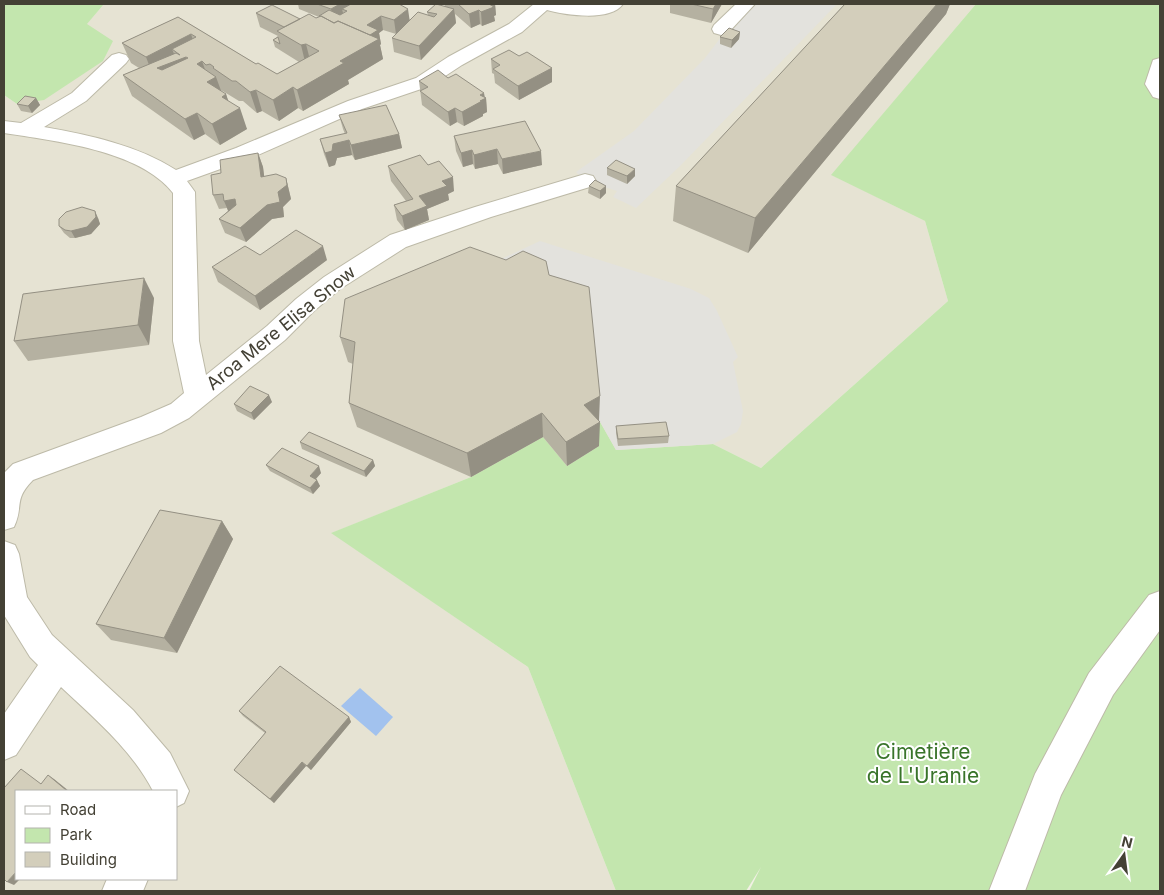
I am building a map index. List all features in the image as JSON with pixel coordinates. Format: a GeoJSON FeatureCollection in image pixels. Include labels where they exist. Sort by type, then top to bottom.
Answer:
{"type":"FeatureCollection","features":[{"type":"Feature","properties":{"kind":"street"},"geometry":{"type":"LineString","coordinates":[[175,178],[262,147],[356,105],[382,98],[423,82],[454,62],[500,38],[545,4],[576,10],[595,10],[614,4]]}},
{"type":"Feature","properties":{"kind":"street"},"geometry":{"type":"LineString","coordinates":[[721,29],[746,4]]}},
{"type":"Feature","properties":{"kind":"street"},"geometry":{"type":"LineString","coordinates":[[15,129],[79,97],[119,59]]}},
{"type":"Feature","properties":{"kind":"street"},"geometry":{"type":"LineString","coordinates":[[1160,64],[1155,84],[1160,93]]}},
{"type":"Feature","properties":{"kind":"street"},"geometry":{"type":"LineString","coordinates":[[15,129],[67,138],[128,154],[166,171],[175,178],[184,192],[186,341],[198,395]]}},
{"type":"Feature","properties":{"kind":"street","name":"Aroa Mere Elisa Snow"},"geometry":{"type":"LineString","coordinates":[[4,518],[6,492],[9,485],[23,472],[151,425],[180,411],[276,333],[305,305],[332,283],[398,241],[483,212],[585,181]]}},
{"type":"Feature","properties":{"kind":"street"},"geometry":{"type":"LineString","coordinates":[[226,373],[248,387]]}},
{"type":"Feature","properties":{"kind":"street"},"geometry":{"type":"LineString","coordinates":[[4,554],[12,600],[41,646],[121,722],[158,765],[171,790]]}},
{"type":"Feature","properties":{"kind":"street"},"geometry":{"type":"LineString","coordinates":[[1007,891],[1047,786],[1101,684],[1160,605]]}},
{"type":"Feature","properties":{"kind":"street"},"geometry":{"type":"LineString","coordinates":[[4,743],[58,663]]}},
{"type":"Feature","properties":{"kind":"street"},"geometry":{"type":"LineString","coordinates":[[120,891],[129,880]]}},
{"type":"Feature","properties":{"kind":"shaded area"},"geometry":{"type":"Polygon","coordinates":[[[104,4],[976,4],[832,175],[925,221],[948,301],[761,468],[713,444],[616,450],[599,446],[567,466],[471,477],[332,533],[528,667],[616,891],[4,891],[4,95],[17,104],[104,4]]]}},
{"type":"Feature","properties":{"kind":"shaded area"},"geometry":{"type":"Polygon","coordinates":[[[756,4],[837,4],[681,165],[636,208],[613,197],[617,191],[585,181],[576,172],[634,131],[705,58],[728,28],[756,4]]]}},
{"type":"Feature","properties":{"kind":"shaded area"},"geometry":{"type":"Polygon","coordinates":[[[540,241],[691,289],[709,298],[738,357],[733,362],[743,411],[741,424],[737,432],[713,444],[616,450],[599,420],[434,262],[503,258],[540,241]]]}},
{"type":"Feature","properties":{"kind":"green space"},"geometry":{"type":"Polygon","coordinates":[[[4,4],[104,4],[87,24],[113,41],[103,61],[44,100],[17,104],[4,95],[4,4]]]}},
{"type":"Feature","properties":{"kind":"green space","name":"Cimetière de L'Uranie"},"geometry":{"type":"Polygon","coordinates":[[[976,4],[1160,4],[1160,891],[749,891],[761,867],[746,891],[616,891],[528,667],[331,533],[471,477],[543,437],[567,466],[599,446],[584,430],[599,420],[616,450],[713,444],[761,468],[948,301],[925,221],[831,175],[976,4]]]}},
{"type":"Feature","properties":{"kind":"water"},"geometry":{"type":"Polygon","coordinates":[[[360,688],[393,717],[376,736],[341,706],[360,688]]]}},
{"type":"Feature","properties":{"kind":"building"},"geometry":{"type":"Polygon","coordinates":[[[317,4],[340,4],[331,9],[317,4]]]}},
{"type":"Feature","properties":{"kind":"building"},"geometry":{"type":"Polygon","coordinates":[[[351,4],[399,4],[408,9],[394,20],[381,16],[367,25],[378,30],[370,35],[338,21],[334,23],[319,16],[329,10],[340,15],[347,11],[342,9],[351,4]]]}},
{"type":"Feature","properties":{"kind":"building"},"geometry":{"type":"Polygon","coordinates":[[[436,4],[454,9],[419,46],[392,38],[418,12],[434,17],[437,14],[427,12],[436,4]]]}},
{"type":"Feature","properties":{"kind":"building"},"geometry":{"type":"Polygon","coordinates":[[[458,4],[489,4],[494,7],[469,14],[458,4]]]}},
{"type":"Feature","properties":{"kind":"building"},"geometry":{"type":"Polygon","coordinates":[[[691,4],[716,4],[713,9],[691,4]]]}},
{"type":"Feature","properties":{"kind":"building"},"geometry":{"type":"Polygon","coordinates":[[[845,4],[937,4],[755,218],[676,186],[845,4]]]}},
{"type":"Feature","properties":{"kind":"building"},"geometry":{"type":"Polygon","coordinates":[[[272,5],[300,19],[284,27],[256,13],[272,5]]]}},
{"type":"Feature","properties":{"kind":"building"},"geometry":{"type":"Polygon","coordinates":[[[309,14],[316,18],[321,16],[334,23],[338,21],[379,39],[340,61],[344,63],[297,90],[293,87],[273,100],[256,90],[250,92],[236,81],[232,81],[213,68],[210,64],[206,65],[202,61],[197,64],[216,77],[207,82],[226,94],[222,97],[240,108],[212,124],[197,113],[185,119],[123,75],[176,53],[180,55],[172,49],[196,37],[191,34],[146,57],[122,43],[178,17],[256,64],[258,63],[277,74],[319,51],[306,44],[301,45],[277,31],[309,14]],[[186,57],[157,68],[162,70],[188,58],[186,57]]]}},
{"type":"Feature","properties":{"kind":"building"},"geometry":{"type":"Polygon","coordinates":[[[729,28],[740,32],[732,40],[720,37],[729,28]]]}},
{"type":"Feature","properties":{"kind":"building"},"geometry":{"type":"Polygon","coordinates":[[[278,37],[280,44],[273,40],[278,37]]]}},
{"type":"Feature","properties":{"kind":"building"},"geometry":{"type":"Polygon","coordinates":[[[509,50],[519,56],[527,52],[552,68],[518,86],[493,69],[500,65],[491,59],[509,50]]]}},
{"type":"Feature","properties":{"kind":"building"},"geometry":{"type":"Polygon","coordinates":[[[438,70],[448,78],[456,74],[484,93],[480,95],[486,98],[462,112],[455,108],[448,112],[420,91],[428,87],[419,81],[438,70]]]}},
{"type":"Feature","properties":{"kind":"building"},"geometry":{"type":"Polygon","coordinates":[[[25,96],[36,98],[28,106],[17,104],[25,96]]]}},
{"type":"Feature","properties":{"kind":"building"},"geometry":{"type":"Polygon","coordinates":[[[386,105],[399,134],[351,145],[349,140],[333,144],[332,151],[325,153],[320,139],[347,133],[339,115],[386,105]]]}},
{"type":"Feature","properties":{"kind":"building"},"geometry":{"type":"Polygon","coordinates":[[[525,121],[541,151],[502,159],[497,149],[474,155],[472,150],[461,153],[454,136],[525,121]]]}},
{"type":"Feature","properties":{"kind":"building"},"geometry":{"type":"Polygon","coordinates":[[[258,153],[261,177],[276,174],[286,178],[287,185],[278,192],[280,202],[267,205],[240,228],[219,219],[236,205],[235,199],[224,201],[223,194],[213,195],[211,175],[221,173],[220,160],[258,153]]]}},
{"type":"Feature","properties":{"kind":"building"},"geometry":{"type":"Polygon","coordinates":[[[420,155],[428,165],[439,161],[453,177],[442,181],[447,186],[419,196],[427,206],[402,216],[394,205],[413,199],[388,166],[420,155]]]}},
{"type":"Feature","properties":{"kind":"building"},"geometry":{"type":"Polygon","coordinates":[[[616,160],[635,169],[627,176],[607,168],[616,160]]]}},
{"type":"Feature","properties":{"kind":"building"},"geometry":{"type":"Polygon","coordinates":[[[595,180],[606,186],[600,191],[589,186],[595,180]]]}},
{"type":"Feature","properties":{"kind":"building"},"geometry":{"type":"Polygon","coordinates":[[[82,207],[95,211],[96,217],[87,227],[71,231],[59,226],[59,219],[66,212],[82,207]]]}},
{"type":"Feature","properties":{"kind":"building"},"geometry":{"type":"Polygon","coordinates":[[[296,230],[323,246],[255,296],[212,267],[245,246],[260,255],[296,230]]]}},
{"type":"Feature","properties":{"kind":"building"},"geometry":{"type":"Polygon","coordinates":[[[470,247],[506,260],[523,251],[546,261],[549,275],[589,287],[600,396],[584,405],[600,422],[566,442],[542,413],[467,453],[349,403],[355,342],[340,337],[345,299],[470,247]]]}},
{"type":"Feature","properties":{"kind":"building"},"geometry":{"type":"Polygon","coordinates":[[[144,278],[138,325],[14,341],[23,294],[144,278]]]}},
{"type":"Feature","properties":{"kind":"building"},"geometry":{"type":"Polygon","coordinates":[[[250,386],[269,395],[251,413],[234,404],[250,386]]]}},
{"type":"Feature","properties":{"kind":"building"},"geometry":{"type":"Polygon","coordinates":[[[666,422],[669,436],[618,439],[616,426],[666,422]]]}},
{"type":"Feature","properties":{"kind":"building"},"geometry":{"type":"Polygon","coordinates":[[[309,432],[373,460],[364,471],[300,442],[309,432]]]}},
{"type":"Feature","properties":{"kind":"building"},"geometry":{"type":"Polygon","coordinates":[[[282,448],[319,466],[310,476],[317,480],[310,488],[266,465],[282,448]]]}},
{"type":"Feature","properties":{"kind":"building"},"geometry":{"type":"Polygon","coordinates":[[[160,510],[222,521],[164,638],[96,624],[160,510]]]}},
{"type":"Feature","properties":{"kind":"building"},"geometry":{"type":"Polygon","coordinates":[[[280,666],[349,717],[307,766],[302,762],[270,799],[234,770],[266,732],[239,711],[280,666]]]}},
{"type":"Feature","properties":{"kind":"building"},"geometry":{"type":"Polygon","coordinates":[[[21,769],[41,784],[48,775],[66,790],[15,790],[15,873],[7,882],[4,879],[4,788],[21,769]]]}}]}
